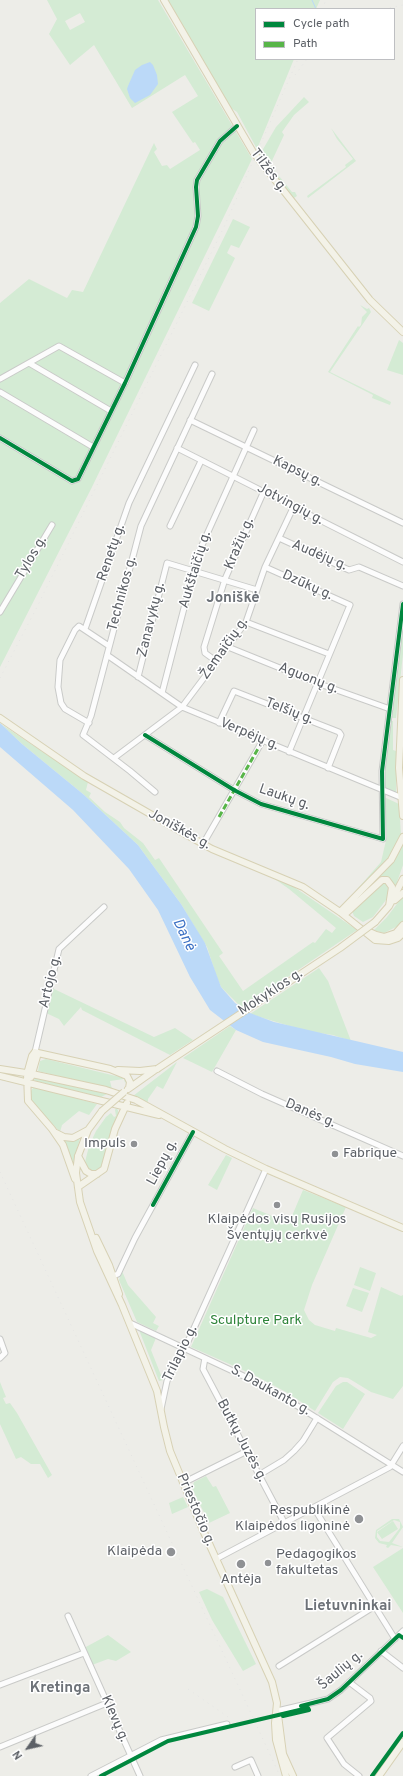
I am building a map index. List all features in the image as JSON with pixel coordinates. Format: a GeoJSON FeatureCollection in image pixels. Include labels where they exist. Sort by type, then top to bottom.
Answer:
{"type":"FeatureCollection","features":[{"type":"Feature","properties":{"kind":"main road","name":"Tilžės g."},"geometry":{"type":"LineString","coordinates":[[164,0],[256,156],[370,300],[403,331]]}},
{"type":"Feature","properties":{"kind":"main road"},"geometry":{"type":"LineString","coordinates":[[403,680],[400,749],[403,816]]}},
{"type":"Feature","properties":{"kind":"main road","name":"Joniškės g."},"geometry":{"type":"LineString","coordinates":[[0,718],[84,776],[203,844],[292,882],[363,929],[384,937],[396,933],[403,925]]}},
{"type":"Feature","properties":{"kind":"main road"},"geometry":{"type":"LineString","coordinates":[[400,749],[403,771]]}},
{"type":"Feature","properties":{"kind":"main road"},"geometry":{"type":"LineString","coordinates":[[342,914],[391,860],[403,837]]}},
{"type":"Feature","properties":{"kind":"main road","name":"Mokyklos g."},"geometry":{"type":"LineString","coordinates":[[126,1090],[340,948],[375,922],[390,906],[403,879]]}},
{"type":"Feature","properties":{"kind":"main road"},"geometry":{"type":"LineString","coordinates":[[342,914],[382,880],[387,880],[392,887],[390,906]]}},
{"type":"Feature","properties":{"kind":"main road"},"geometry":{"type":"LineString","coordinates":[[390,906],[403,893]]}},
{"type":"Feature","properties":{"kind":"main road","name":"Joniškės g."},"geometry":{"type":"LineString","coordinates":[[363,929],[372,939],[381,942],[394,940],[403,933]]}},
{"type":"Feature","properties":{"kind":"main road"},"geometry":{"type":"LineString","coordinates":[[128,1098],[115,1129],[106,1166],[99,1174],[77,1186],[66,1152],[52,1129],[29,1103],[27,1095],[29,1074],[36,1053],[110,1069],[140,1071],[157,1069]]}},
{"type":"Feature","properties":{"kind":"main road","name":"Liepų g."},"geometry":{"type":"LineString","coordinates":[[0,1069],[106,1090],[146,1104],[193,1132],[266,1169],[403,1228]]}},
{"type":"Feature","properties":{"kind":"main road"},"geometry":{"type":"LineString","coordinates":[[110,1069],[127,1076],[130,1082],[126,1090]]}},
{"type":"Feature","properties":{"kind":"main road","name":"Liepų g."},"geometry":{"type":"LineString","coordinates":[[0,1076],[164,1116]]}},
{"type":"Feature","properties":{"kind":"main road","name":"Priestočio g."},"geometry":{"type":"LineString","coordinates":[[126,1090],[102,1111],[88,1130],[78,1156],[77,1186],[80,1202],[87,1223],[111,1276],[157,1391],[168,1443],[183,1483],[272,1682],[276,1696],[277,1711]]}},
{"type":"Feature","properties":{"kind":"main road"},"geometry":{"type":"LineString","coordinates":[[52,1129],[61,1136],[68,1138],[88,1130]]}},
{"type":"Feature","properties":{"kind":"main road"},"geometry":{"type":"LineString","coordinates":[[78,1156],[86,1170],[91,1174],[99,1174]]}},
{"type":"Feature","properties":{"kind":"main road","name":"Priestočio g."},"geometry":{"type":"LineString","coordinates":[[87,1223],[109,1266],[111,1276]]}},
{"type":"Feature","properties":{"kind":"main road"},"geometry":{"type":"LineString","coordinates":[[277,1711],[274,1723],[276,1740],[286,1776]]}},
{"type":"Feature","properties":{"kind":"main road"},"geometry":{"type":"LineString","coordinates":[[277,1711],[282,1749],[293,1776]]}},
{"type":"Feature","properties":{"kind":"main road"},"geometry":{"type":"LineString","coordinates":[[379,1776],[403,1742]]}},
{"type":"Feature","properties":{"kind":"street"},"geometry":{"type":"LineString","coordinates":[[0,438],[72,481],[75,481],[94,447],[125,383],[196,227],[198,216],[197,180],[220,141],[237,126]]}},
{"type":"Feature","properties":{"kind":"street"},"geometry":{"type":"LineString","coordinates":[[0,379],[58,346],[125,383]]}},
{"type":"Feature","properties":{"kind":"street"},"geometry":{"type":"LineString","coordinates":[[30,362],[111,411]]}},
{"type":"Feature","properties":{"kind":"street","name":"Renetų g."},"geometry":{"type":"LineString","coordinates":[[85,629],[129,503],[195,365]]}},
{"type":"Feature","properties":{"kind":"street","name":"Technikos g."},"geometry":{"type":"LineString","coordinates":[[155,792],[114,758],[83,735],[89,723],[141,526],[212,374]]}},
{"type":"Feature","properties":{"kind":"street"},"geometry":{"type":"LineString","coordinates":[[0,392],[94,447]]}},
{"type":"Feature","properties":{"kind":"street","name":"Kapsų g."},"geometry":{"type":"LineString","coordinates":[[190,420],[403,523]]}},
{"type":"Feature","properties":{"kind":"street","name":"Aukštaičių g."},"geometry":{"type":"LineString","coordinates":[[162,694],[194,571],[205,537],[254,430]]}},
{"type":"Feature","properties":{"kind":"street","name":"Jotvingių g."},"geometry":{"type":"LineString","coordinates":[[177,448],[289,503],[294,508],[403,562]]}},
{"type":"Feature","properties":{"kind":"street"},"geometry":{"type":"LineString","coordinates":[[170,526],[201,461]]}},
{"type":"Feature","properties":{"kind":"street","name":"Kražių g."},"geometry":{"type":"LineString","coordinates":[[216,661],[204,651],[225,579],[264,491]]}},
{"type":"Feature","properties":{"kind":"street","name":"Žemaičių g."},"geometry":{"type":"LineString","coordinates":[[114,758],[182,707],[246,622],[264,567],[294,508]]}},
{"type":"Feature","properties":{"kind":"street","name":"Tylos g."},"geometry":{"type":"LineString","coordinates":[[0,612],[52,525]]}},
{"type":"Feature","properties":{"kind":"street","name":"Audėjų g."},"geometry":{"type":"LineString","coordinates":[[279,538],[349,570],[359,567],[403,586]]}},
{"type":"Feature","properties":{"kind":"street","name":"Zanavykų g."},"geometry":{"type":"LineString","coordinates":[[138,677],[167,563],[194,571]]}},
{"type":"Feature","properties":{"kind":"street","name":"Dzūkų g."},"geometry":{"type":"LineString","coordinates":[[264,567],[350,605],[329,654]]}},
{"type":"Feature","properties":{"kind":"street"},"geometry":{"type":"LineString","coordinates":[[194,571],[225,579],[257,590]]}},
{"type":"Feature","properties":{"kind":"street"},"geometry":{"type":"LineString","coordinates":[[382,791],[382,771],[403,604]]}},
{"type":"Feature","properties":{"kind":"street"},"geometry":{"type":"LineString","coordinates":[[246,622],[329,654],[289,752]]}},
{"type":"Feature","properties":{"kind":"street"},"geometry":{"type":"LineString","coordinates":[[89,723],[63,706],[59,699],[58,687],[60,660],[75,630],[79,626],[109,646]]}},
{"type":"Feature","properties":{"kind":"street","name":"Aguonų g."},"geometry":{"type":"LineString","coordinates":[[228,647],[317,683],[390,709]]}},
{"type":"Feature","properties":{"kind":"street","name":"Verpėjų g."},"geometry":{"type":"LineString","coordinates":[[107,655],[182,707],[382,791],[402,797]]}},
{"type":"Feature","properties":{"kind":"street","name":"Telšių g."},"geometry":{"type":"LineString","coordinates":[[219,723],[234,691],[341,733],[328,768]]}},
{"type":"Feature","properties":{"kind":"street","name":"Laukų g."},"geometry":{"type":"LineString","coordinates":[[145,735],[234,790],[261,804],[383,839],[382,791]]}},
{"type":"Feature","properties":{"kind":"street"},"geometry":{"type":"LineString","coordinates":[[203,844],[263,740]]}},
{"type":"Feature","properties":{"kind":"street","name":"Artojo g."},"geometry":{"type":"LineString","coordinates":[[36,1053],[49,986],[60,947],[104,907]]}},
{"type":"Feature","properties":{"kind":"street","name":"Danės g."},"geometry":{"type":"LineString","coordinates":[[217,1071],[262,1094],[403,1156]]}},
{"type":"Feature","properties":{"kind":"street","name":"Liepų g."},"geometry":{"type":"LineString","coordinates":[[111,1276],[118,1274],[193,1132]]}},
{"type":"Feature","properties":{"kind":"street","name":"Trilapio g."},"geometry":{"type":"LineString","coordinates":[[161,1410],[167,1381],[185,1348],[266,1169]]}},
{"type":"Feature","properties":{"kind":"street"},"geometry":{"type":"LineString","coordinates":[[109,1266],[120,1268]]}},
{"type":"Feature","properties":{"kind":"street","name":"S. Daukanto g."},"geometry":{"type":"LineString","coordinates":[[130,1323],[267,1387],[403,1472]]}},
{"type":"Feature","properties":{"kind":"street"},"geometry":{"type":"LineString","coordinates":[[0,1339],[5,1353],[0,1358]]}},
{"type":"Feature","properties":{"kind":"street","name":"Butkų Juzės g."},"geometry":{"type":"LineString","coordinates":[[205,1358],[203,1369],[285,1524]]}},
{"type":"Feature","properties":{"kind":"street"},"geometry":{"type":"LineString","coordinates":[[259,1474],[290,1456],[304,1441],[317,1418]]}},
{"type":"Feature","properties":{"kind":"street"},"geometry":{"type":"LineString","coordinates":[[216,1559],[285,1524],[392,1465],[403,1446]]}},
{"type":"Feature","properties":{"kind":"street"},"geometry":{"type":"LineString","coordinates":[[183,1483],[247,1451]]}},
{"type":"Feature","properties":{"kind":"street"},"geometry":{"type":"LineString","coordinates":[[314,1508],[374,1606],[400,1636]]}},
{"type":"Feature","properties":{"kind":"street"},"geometry":{"type":"LineString","coordinates":[[279,1666],[374,1606]]}},
{"type":"Feature","properties":{"kind":"street","name":"Klevų g."},"geometry":{"type":"LineString","coordinates":[[68,1616],[140,1776]]}},
{"type":"Feature","properties":{"kind":"street","name":"Šaulių g."},"geometry":{"type":"LineString","coordinates":[[277,1711],[328,1699],[349,1682],[381,1651],[400,1636]]}},
{"type":"Feature","properties":{"kind":"street"},"geometry":{"type":"LineString","coordinates":[[381,1651],[403,1668]]}},
{"type":"Feature","properties":{"kind":"street"},"geometry":{"type":"LineString","coordinates":[[0,1685],[84,1653]]}},
{"type":"Feature","properties":{"kind":"street"},"geometry":{"type":"LineString","coordinates":[[349,1682],[370,1698],[370,1702],[327,1738],[344,1764],[359,1776]]}},
{"type":"Feature","properties":{"kind":"street"},"geometry":{"type":"LineString","coordinates":[[0,1747],[107,1703]]}},
{"type":"Feature","properties":{"kind":"street"},"geometry":{"type":"LineString","coordinates":[[91,1776],[168,1738],[227,1724]]}},
{"type":"Feature","properties":{"kind":"street"},"geometry":{"type":"LineString","coordinates":[[235,1767],[251,1760],[258,1776]]}},
{"type":"Feature","properties":{"kind":"green space"},"geometry":{"type":"Polygon","coordinates":[[[47,0],[158,0],[252,159],[91,489],[0,667],[0,303],[29,279],[67,298],[72,290],[83,292],[154,143],[157,149],[154,152],[162,166],[167,165],[170,169],[200,150],[195,142],[193,143],[172,112],[198,96],[185,75],[132,108],[94,45],[70,65],[49,34],[57,19],[47,0]],[[80,13],[65,21],[70,30],[85,22],[80,13]]]}},
{"type":"Feature","properties":{"kind":"green space"},"geometry":{"type":"Polygon","coordinates":[[[168,0],[320,0],[316,8],[255,8],[255,60],[294,60],[257,149],[237,112],[231,108],[168,0]]]}},
{"type":"Feature","properties":{"kind":"green space"},"geometry":{"type":"Polygon","coordinates":[[[304,97],[309,102],[294,115],[282,132],[284,135],[270,165],[292,192],[295,192],[297,196],[291,198],[259,156],[276,127],[304,97]]]}},
{"type":"Feature","properties":{"kind":"green space"},"geometry":{"type":"Polygon","coordinates":[[[331,128],[356,161],[308,198],[307,196],[346,167],[345,165],[353,159],[337,139],[331,128]]]}},
{"type":"Feature","properties":{"kind":"green space"},"geometry":{"type":"Polygon","coordinates":[[[233,219],[250,227],[239,248],[231,245],[227,253],[235,258],[209,311],[192,303],[233,219]]]}},
{"type":"Feature","properties":{"kind":"green space"},"geometry":{"type":"Polygon","coordinates":[[[360,305],[367,309],[369,308],[371,312],[330,372],[391,402],[390,405],[372,398],[373,395],[328,372],[358,326],[359,327],[361,325],[362,317],[367,312],[360,305]]]}},
{"type":"Feature","properties":{"kind":"green space"},"geometry":{"type":"Polygon","coordinates":[[[399,340],[403,343],[403,375],[387,370],[399,340]]]}},
{"type":"Feature","properties":{"kind":"green space"},"geometry":{"type":"Polygon","coordinates":[[[403,619],[403,654],[396,718],[390,718],[393,710],[391,710],[403,619]]]}},
{"type":"Feature","properties":{"kind":"green space"},"geometry":{"type":"Polygon","coordinates":[[[390,721],[393,721],[393,750],[396,751],[396,793],[386,789],[384,786],[384,766],[390,721]]]}},
{"type":"Feature","properties":{"kind":"green space"},"geometry":{"type":"Polygon","coordinates":[[[1,724],[88,782],[86,790],[91,793],[89,797],[143,843],[155,860],[159,858],[223,953],[219,956],[243,991],[313,942],[315,943],[326,929],[332,933],[336,928],[289,889],[272,877],[256,870],[274,877],[294,887],[357,930],[242,1008],[221,987],[207,947],[181,904],[138,845],[83,794],[22,744],[1,724]]]}},
{"type":"Feature","properties":{"kind":"green space"},"geometry":{"type":"Polygon","coordinates":[[[384,797],[399,804],[401,836],[394,852],[345,903],[381,862],[387,836],[384,797]]]}},
{"type":"Feature","properties":{"kind":"green space"},"geometry":{"type":"Polygon","coordinates":[[[403,843],[403,865],[395,888],[390,880],[379,878],[348,909],[392,862],[403,843]]]}},
{"type":"Feature","properties":{"kind":"green space"},"geometry":{"type":"Polygon","coordinates":[[[383,881],[390,886],[389,896],[373,917],[363,922],[354,916],[352,911],[383,881]]]}},
{"type":"Feature","properties":{"kind":"green space"},"geometry":{"type":"Polygon","coordinates":[[[403,896],[403,921],[400,925],[384,933],[374,930],[387,917],[403,896]]]}},
{"type":"Feature","properties":{"kind":"green space"},"geometry":{"type":"Polygon","coordinates":[[[319,968],[328,981],[351,1041],[333,1035],[306,1031],[250,1014],[319,968]]]}},
{"type":"Feature","properties":{"kind":"green space"},"geometry":{"type":"Polygon","coordinates":[[[52,988],[154,1037],[175,1028],[193,1040],[170,1055],[82,1010],[81,1007],[64,1026],[59,1019],[46,1013],[52,988]]]}},
{"type":"Feature","properties":{"kind":"green space"},"geometry":{"type":"Polygon","coordinates":[[[230,1026],[236,1030],[212,1072],[183,1058],[230,1026]]]}},
{"type":"Feature","properties":{"kind":"green space"},"geometry":{"type":"Polygon","coordinates":[[[46,1059],[124,1078],[127,1080],[125,1083],[124,1079],[110,1081],[112,1089],[38,1071],[40,1061],[46,1059]]]}},
{"type":"Feature","properties":{"kind":"green space"},"geometry":{"type":"Polygon","coordinates":[[[177,1062],[163,1089],[157,1086],[148,1099],[148,1102],[133,1096],[177,1062]]]}},
{"type":"Feature","properties":{"kind":"green space"},"geometry":{"type":"Polygon","coordinates":[[[35,1078],[107,1094],[101,1097],[36,1081],[34,1080],[35,1078]]]}},
{"type":"Feature","properties":{"kind":"green space"},"geometry":{"type":"Polygon","coordinates":[[[34,1087],[97,1104],[89,1115],[79,1111],[62,1125],[60,1132],[31,1101],[30,1092],[34,1087]]]}},
{"type":"Feature","properties":{"kind":"green space"},"geometry":{"type":"Polygon","coordinates":[[[116,1108],[118,1110],[118,1116],[103,1166],[100,1170],[93,1172],[88,1170],[85,1162],[89,1146],[96,1131],[106,1117],[111,1113],[114,1117],[116,1116],[116,1108]]]}},
{"type":"Feature","properties":{"kind":"green space"},"geometry":{"type":"Polygon","coordinates":[[[61,1138],[80,1138],[72,1167],[61,1138]]]}},
{"type":"Feature","properties":{"kind":"green space"},"geometry":{"type":"Polygon","coordinates":[[[226,1155],[232,1158],[217,1190],[208,1185],[226,1155]]]}},
{"type":"Feature","properties":{"kind":"green space","name":"Sculpture Park"},"geometry":{"type":"Polygon","coordinates":[[[303,1190],[346,1207],[312,1285],[304,1310],[309,1320],[315,1325],[335,1331],[336,1328],[371,1338],[377,1335],[368,1332],[381,1287],[401,1296],[403,1295],[403,1386],[393,1399],[371,1392],[348,1378],[340,1377],[333,1382],[315,1411],[286,1392],[252,1374],[191,1347],[253,1208],[289,1223],[303,1190]]]}},
{"type":"Feature","properties":{"kind":"green space"},"geometry":{"type":"Polygon","coordinates":[[[124,1263],[126,1265],[122,1271],[128,1285],[156,1317],[153,1323],[159,1326],[156,1331],[137,1322],[119,1280],[124,1263]]]}},
{"type":"Feature","properties":{"kind":"green space"},"geometry":{"type":"Polygon","coordinates":[[[360,1267],[376,1273],[370,1291],[354,1285],[360,1267]]]}},
{"type":"Feature","properties":{"kind":"green space"},"geometry":{"type":"Polygon","coordinates":[[[353,1288],[369,1293],[362,1312],[346,1306],[353,1288]]]}},
{"type":"Feature","properties":{"kind":"green space"},"geometry":{"type":"Polygon","coordinates":[[[139,1330],[156,1338],[151,1350],[163,1380],[159,1381],[139,1330]]]}},
{"type":"Feature","properties":{"kind":"green space"},"geometry":{"type":"Polygon","coordinates":[[[0,1382],[6,1397],[3,1398],[6,1404],[10,1403],[17,1413],[52,1475],[48,1478],[40,1464],[31,1464],[21,1457],[16,1459],[0,1424],[0,1382]]]}},
{"type":"Feature","properties":{"kind":"green space"},"geometry":{"type":"Polygon","coordinates":[[[343,1382],[347,1382],[365,1394],[343,1429],[318,1413],[336,1386],[343,1382]]]}},
{"type":"Feature","properties":{"kind":"green space"},"geometry":{"type":"Polygon","coordinates":[[[206,1476],[213,1487],[216,1486],[230,1513],[209,1523],[192,1488],[194,1482],[206,1476]]]}},
{"type":"Feature","properties":{"kind":"green space"},"geometry":{"type":"Polygon","coordinates":[[[183,1497],[188,1507],[172,1514],[169,1503],[183,1497]]]}},
{"type":"Feature","properties":{"kind":"green space"},"geometry":{"type":"Polygon","coordinates":[[[392,1519],[399,1519],[403,1527],[392,1543],[403,1547],[391,1545],[388,1548],[386,1547],[387,1545],[379,1543],[375,1538],[376,1530],[392,1519]],[[394,1520],[377,1531],[377,1537],[380,1541],[389,1542],[400,1528],[400,1522],[394,1520]]]}},
{"type":"Feature","properties":{"kind":"green space"},"geometry":{"type":"Polygon","coordinates":[[[393,1521],[398,1529],[382,1539],[377,1532],[393,1521]]]}},
{"type":"Feature","properties":{"kind":"green space"},"geometry":{"type":"Polygon","coordinates":[[[403,1548],[403,1613],[373,1567],[403,1548]]]}},
{"type":"Feature","properties":{"kind":"green space"},"geometry":{"type":"Polygon","coordinates":[[[207,1589],[223,1597],[256,1664],[243,1671],[212,1620],[199,1592],[207,1589]]]}},
{"type":"Feature","properties":{"kind":"green space"},"geometry":{"type":"Polygon","coordinates":[[[108,1635],[131,1652],[116,1661],[108,1659],[92,1665],[84,1648],[108,1635]]]}},
{"type":"Feature","properties":{"kind":"water"},"geometry":{"type":"Polygon","coordinates":[[[150,62],[153,65],[157,75],[158,84],[150,95],[135,103],[130,98],[127,89],[128,86],[135,70],[150,62]]]}},
{"type":"Feature","properties":{"kind":"water","name":"Danė"},"geometry":{"type":"Polygon","coordinates":[[[0,723],[22,744],[83,794],[138,845],[181,904],[205,943],[221,987],[235,1003],[250,1013],[274,1022],[403,1052],[403,1072],[355,1064],[331,1057],[263,1042],[236,1030],[210,1010],[190,977],[158,910],[129,869],[73,810],[0,747],[0,723]]]}},
{"type":"Feature","properties":{"kind":"waterway"},"geometry":{"type":"LineString","coordinates":[[312,0],[316,8]]}},
{"type":"Feature","properties":{"kind":"railway"},"geometry":{"type":"LineString","coordinates":[[322,8],[326,0]]}},
{"type":"Feature","properties":{"kind":"railway"},"geometry":{"type":"LineString","coordinates":[[389,8],[403,5]]}},
{"type":"Feature","properties":{"kind":"railway"},"geometry":{"type":"LineString","coordinates":[[0,678],[37,607],[224,227],[298,60]]}},
{"type":"Feature","properties":{"kind":"railway"},"geometry":{"type":"LineString","coordinates":[[295,75],[306,60]]}},
{"type":"Feature","properties":{"kind":"railway"},"geometry":{"type":"LineString","coordinates":[[0,1172],[280,1776]]}},
{"type":"Feature","properties":{"kind":"railway"},"geometry":{"type":"LineString","coordinates":[[188,1689],[228,1717]]}},
{"type":"Feature","properties":{"kind":"marked path"},"geometry":{"type":"LineString","coordinates":[[219,817],[263,740]]}},
{"type":"Feature","properties":{"kind":"cycle path"},"geometry":{"type":"LineString","coordinates":[[0,438],[72,481],[78,479],[125,383],[196,227],[198,216],[197,180],[220,141],[237,126]]}},
{"type":"Feature","properties":{"kind":"cycle path"},"geometry":{"type":"LineString","coordinates":[[145,735],[234,790],[261,804],[383,839],[382,771],[403,604]]}},
{"type":"Feature","properties":{"kind":"cycle path"},"geometry":{"type":"LineString","coordinates":[[153,1205],[193,1132]]}},
{"type":"Feature","properties":{"kind":"cycle path"},"geometry":{"type":"LineString","coordinates":[[301,1706],[328,1699],[341,1690],[399,1635],[403,1638]]}},
{"type":"Feature","properties":{"kind":"cycle path"},"geometry":{"type":"LineString","coordinates":[[101,1776],[168,1741],[308,1708],[309,1710],[283,1716]]}},
{"type":"Feature","properties":{"kind":"cycle path"},"geometry":{"type":"LineString","coordinates":[[372,1776],[403,1733]]}},
{"type":"Feature","properties":{"kind":"place","name":"Impuls"},"geometry":{"type":"Point","coordinates":[134,1144]}},
{"type":"Feature","properties":{"kind":"place","name":"Fabrique"},"geometry":{"type":"Point","coordinates":[335,1154]}},
{"type":"Feature","properties":{"kind":"place","name":"Klaipėdos visų Rusijos Šventųjų cerkvė"},"geometry":{"type":"Point","coordinates":[277,1205]}},
{"type":"Feature","properties":{"kind":"place","name":"Respublikinė Klaipėdos ligoninė"},"geometry":{"type":"Point","coordinates":[359,1519]}},
{"type":"Feature","properties":{"kind":"place","name":"Klaipėda"},"geometry":{"type":"Point","coordinates":[171,1552]}},
{"type":"Feature","properties":{"kind":"place","name":"Pedagogikos fakultetas"},"geometry":{"type":"Point","coordinates":[268,1563]}},
{"type":"Feature","properties":{"kind":"place","name":"Antėja"},"geometry":{"type":"Point","coordinates":[241,1564]}},
{"type":"Feature","properties":{"kind":"district","name":"Joniškė"},"geometry":{"type":"Point","coordinates":[233,599]}},
{"type":"Feature","properties":{"kind":"district","name":"Lietuvninkai"},"geometry":{"type":"Point","coordinates":[348,1607]}},
{"type":"Feature","properties":{"kind":"district","name":"Kretinga"},"geometry":{"type":"Point","coordinates":[60,1689]}}]}
